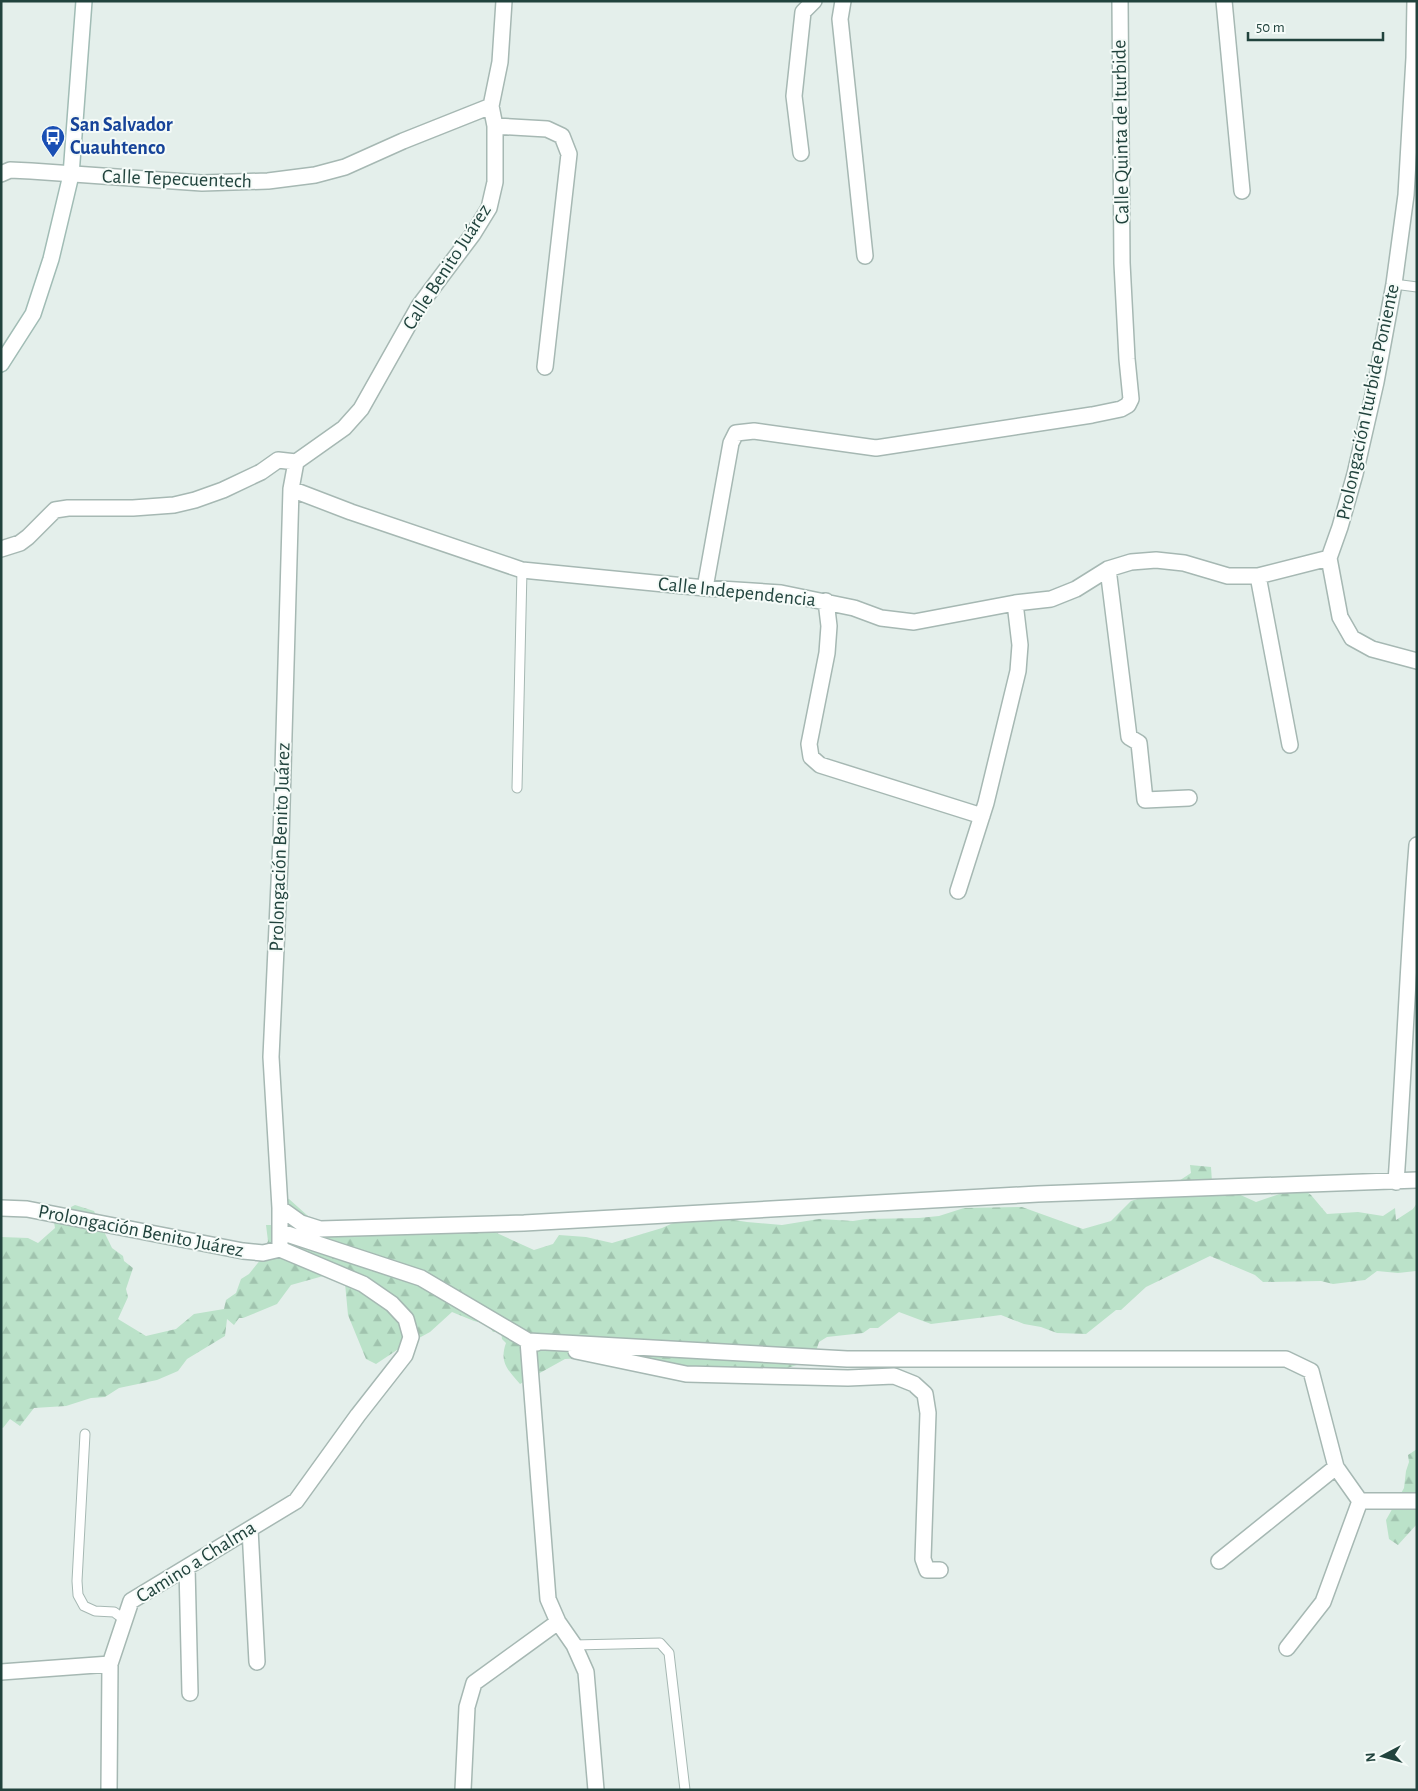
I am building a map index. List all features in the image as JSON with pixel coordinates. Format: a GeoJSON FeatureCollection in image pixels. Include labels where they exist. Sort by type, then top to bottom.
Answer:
{"type":"FeatureCollection","features":[{"type":"Feature","properties":{"kind":"street"},"geometry":{"type":"LineString","coordinates":[[1,364],[34,314],[51,259],[71,175],[84,1]]}},
{"type":"Feature","properties":{"kind":"street","name":"Calle Benito Juárez"},"geometry":{"type":"LineString","coordinates":[[296,462],[344,428],[361,409],[419,306],[473,234],[488,208],[495,182],[495,126],[491,106],[500,62],[504,1]]}},
{"type":"Feature","properties":{"kind":"street"},"geometry":{"type":"LineString","coordinates":[[801,153],[794,96],[803,12],[814,1]]}},
{"type":"Feature","properties":{"kind":"street"},"geometry":{"type":"LineString","coordinates":[[843,1],[840,19],[865,256]]}},
{"type":"Feature","properties":{"kind":"street","name":"Calle Quinta de Iturbide"},"geometry":{"type":"LineString","coordinates":[[705,588],[731,443],[736,432],[754,431],[876,448],[1092,415],[1121,409],[1128,405],[1131,399],[1122,263],[1120,1]]}},
{"type":"Feature","properties":{"kind":"street"},"geometry":{"type":"LineString","coordinates":[[1224,1],[1242,191]]}},
{"type":"Feature","properties":{"kind":"street","name":"Prolongación Iturbide Poniente"},"geometry":{"type":"LineString","coordinates":[[1415,1],[1414,58],[1406,195],[1394,284],[1376,382],[1357,465],[1340,527],[1329,558],[1340,618],[1352,638],[1372,649],[1417,661]]}},
{"type":"Feature","properties":{"kind":"street","name":"Calle Tepecuentech"},"geometry":{"type":"LineString","coordinates":[[1,174],[10,170],[31,170],[71,175],[202,183],[268,181],[315,175],[345,167],[403,141],[491,106]]}},
{"type":"Feature","properties":{"kind":"street"},"geometry":{"type":"LineString","coordinates":[[495,126],[548,129],[562,136],[569,154],[545,367]]}},
{"type":"Feature","properties":{"kind":"street"},"geometry":{"type":"LineString","coordinates":[[1,549],[24,540],[55,510],[174,505],[195,500],[243,481],[278,460],[296,462]]}},
{"type":"Feature","properties":{"kind":"street","name":"Prolongación Benito Juárez"},"geometry":{"type":"LineString","coordinates":[[1,1208],[28,1210],[243,1251],[263,1253],[280,1249],[280,1208],[271,1057],[281,840],[291,489],[296,462]]}},
{"type":"Feature","properties":{"kind":"street","name":"Calle Independencia"},"geometry":{"type":"LineString","coordinates":[[291,489],[351,512],[522,570],[705,588],[781,593],[826,601],[882,618],[914,622],[1015,603],[1051,599],[1076,589],[1108,569],[1131,562],[1156,560],[1184,563],[1228,576],[1258,576],[1329,558]]}},
{"type":"Feature","properties":{"kind":"street"},"geometry":{"type":"LineString","coordinates":[[1108,569],[1129,736],[1139,743],[1145,800],[1189,798]]}},
{"type":"Feature","properties":{"kind":"street"},"geometry":{"type":"LineString","coordinates":[[1258,576],[1290,745]]}},
{"type":"Feature","properties":{"kind":"street"},"geometry":{"type":"LineString","coordinates":[[826,601],[829,626],[827,653],[809,744],[811,757],[820,765],[982,816]]}},
{"type":"Feature","properties":{"kind":"street"},"geometry":{"type":"LineString","coordinates":[[958,891],[982,816],[1018,672],[1020,645],[1015,603]]}},
{"type":"Feature","properties":{"kind":"street"},"geometry":{"type":"LineString","coordinates":[[1396,1182],[1404,1075],[1410,933],[1417,845]]}},
{"type":"Feature","properties":{"kind":"street"},"geometry":{"type":"LineString","coordinates":[[280,1208],[301,1223],[320,1229],[524,1223],[1038,1194],[1417,1180]]}},
{"type":"Feature","properties":{"kind":"street"},"geometry":{"type":"LineString","coordinates":[[281,1232],[421,1278],[528,1341],[686,1374],[848,1378],[894,1376],[914,1384],[925,1394],[928,1413],[923,1559],[927,1570],[940,1570]]}},
{"type":"Feature","properties":{"kind":"street","name":"Camino a Chalma"},"geometry":{"type":"LineString","coordinates":[[109,1790],[110,1664],[131,1601],[296,1501],[358,1414],[405,1355],[411,1337],[406,1319],[392,1304],[363,1284],[280,1249]]}},
{"type":"Feature","properties":{"kind":"street"},"geometry":{"type":"LineString","coordinates":[[528,1341],[847,1359],[1286,1359],[1310,1371],[1336,1467],[1360,1501]]}},
{"type":"Feature","properties":{"kind":"street"},"geometry":{"type":"LineString","coordinates":[[528,1341],[548,1599],[558,1622],[574,1645],[586,1672],[596,1790]]}},
{"type":"Feature","properties":{"kind":"street"},"geometry":{"type":"LineString","coordinates":[[1219,1561],[1336,1467]]}},
{"type":"Feature","properties":{"kind":"street"},"geometry":{"type":"LineString","coordinates":[[1360,1501],[1417,1501]]}},
{"type":"Feature","properties":{"kind":"street"},"geometry":{"type":"LineString","coordinates":[[1287,1648],[1323,1602],[1360,1501]]}},
{"type":"Feature","properties":{"kind":"street"},"geometry":{"type":"LineString","coordinates":[[250,1529],[257,1662]]}},
{"type":"Feature","properties":{"kind":"street"},"geometry":{"type":"LineString","coordinates":[[187,1567],[190,1693]]}},
{"type":"Feature","properties":{"kind":"street"},"geometry":{"type":"LineString","coordinates":[[463,1790],[467,1707],[474,1683],[558,1622]]}},
{"type":"Feature","properties":{"kind":"street"},"geometry":{"type":"LineString","coordinates":[[1,1672],[110,1664]]}},
{"type":"Feature","properties":{"kind":"lane"},"geometry":{"type":"LineString","coordinates":[[1394,284],[1417,287]]}},
{"type":"Feature","properties":{"kind":"lane"},"geometry":{"type":"LineString","coordinates":[[516,788],[522,570]]}},
{"type":"Feature","properties":{"kind":"lane"},"geometry":{"type":"LineString","coordinates":[[85,1434],[77,1581],[78,1595],[84,1606],[95,1611],[114,1612],[125,1620]]}},
{"type":"Feature","properties":{"kind":"lane"},"geometry":{"type":"LineString","coordinates":[[574,1645],[660,1643],[669,1653],[685,1790]]}},
{"type":"Feature","properties":{"kind":"green space"},"geometry":{"type":"Polygon","coordinates":[[[1190,1165],[1211,1167],[1212,1182],[1256,1202],[1300,1187],[1311,1195],[1327,1214],[1358,1212],[1383,1216],[1395,1208],[1396,1220],[1413,1209],[1417,1203],[1417,1273],[1416,1271],[1398,1273],[1377,1271],[1365,1280],[1333,1284],[1321,1281],[1263,1282],[1255,1275],[1210,1256],[1146,1287],[1121,1310],[1116,1310],[1086,1334],[1057,1333],[1041,1327],[1024,1324],[1001,1315],[931,1324],[899,1312],[878,1328],[870,1328],[863,1333],[827,1337],[819,1342],[815,1354],[797,1361],[797,1365],[781,1370],[782,1378],[601,1357],[565,1359],[520,1384],[504,1361],[506,1343],[502,1339],[501,1331],[493,1332],[488,1324],[474,1321],[452,1312],[430,1332],[376,1364],[366,1359],[348,1315],[345,1283],[334,1273],[291,1285],[277,1304],[239,1318],[234,1325],[227,1319],[225,1336],[187,1359],[178,1371],[157,1380],[119,1388],[105,1397],[91,1398],[66,1406],[34,1408],[20,1426],[10,1419],[3,1428],[1,1427],[1,1237],[28,1238],[38,1243],[55,1228],[53,1216],[75,1205],[94,1211],[112,1248],[123,1256],[124,1261],[133,1268],[126,1289],[128,1297],[118,1319],[146,1336],[176,1329],[194,1314],[224,1309],[226,1300],[236,1293],[241,1279],[249,1274],[265,1254],[264,1250],[268,1241],[266,1225],[277,1225],[282,1200],[289,1199],[308,1216],[326,1223],[405,1231],[415,1235],[479,1225],[534,1250],[553,1244],[559,1235],[586,1237],[612,1243],[662,1228],[684,1218],[721,1218],[782,1225],[819,1219],[853,1221],[919,1218],[939,1216],[964,1208],[1022,1207],[1083,1229],[1111,1221],[1131,1201],[1165,1190],[1191,1173],[1190,1165]]]}},
{"type":"Feature","properties":{"kind":"green space"},"geometry":{"type":"Polygon","coordinates":[[[1417,1449],[1417,1524],[1398,1545],[1389,1539],[1386,1520],[1404,1488],[1409,1462],[1408,1455],[1417,1449]]]}},
{"type":"Feature","properties":{"kind":"place","name":"San Salvador Cuauhtenco"},"geometry":{"type":"Point","coordinates":[53,158]}}]}
